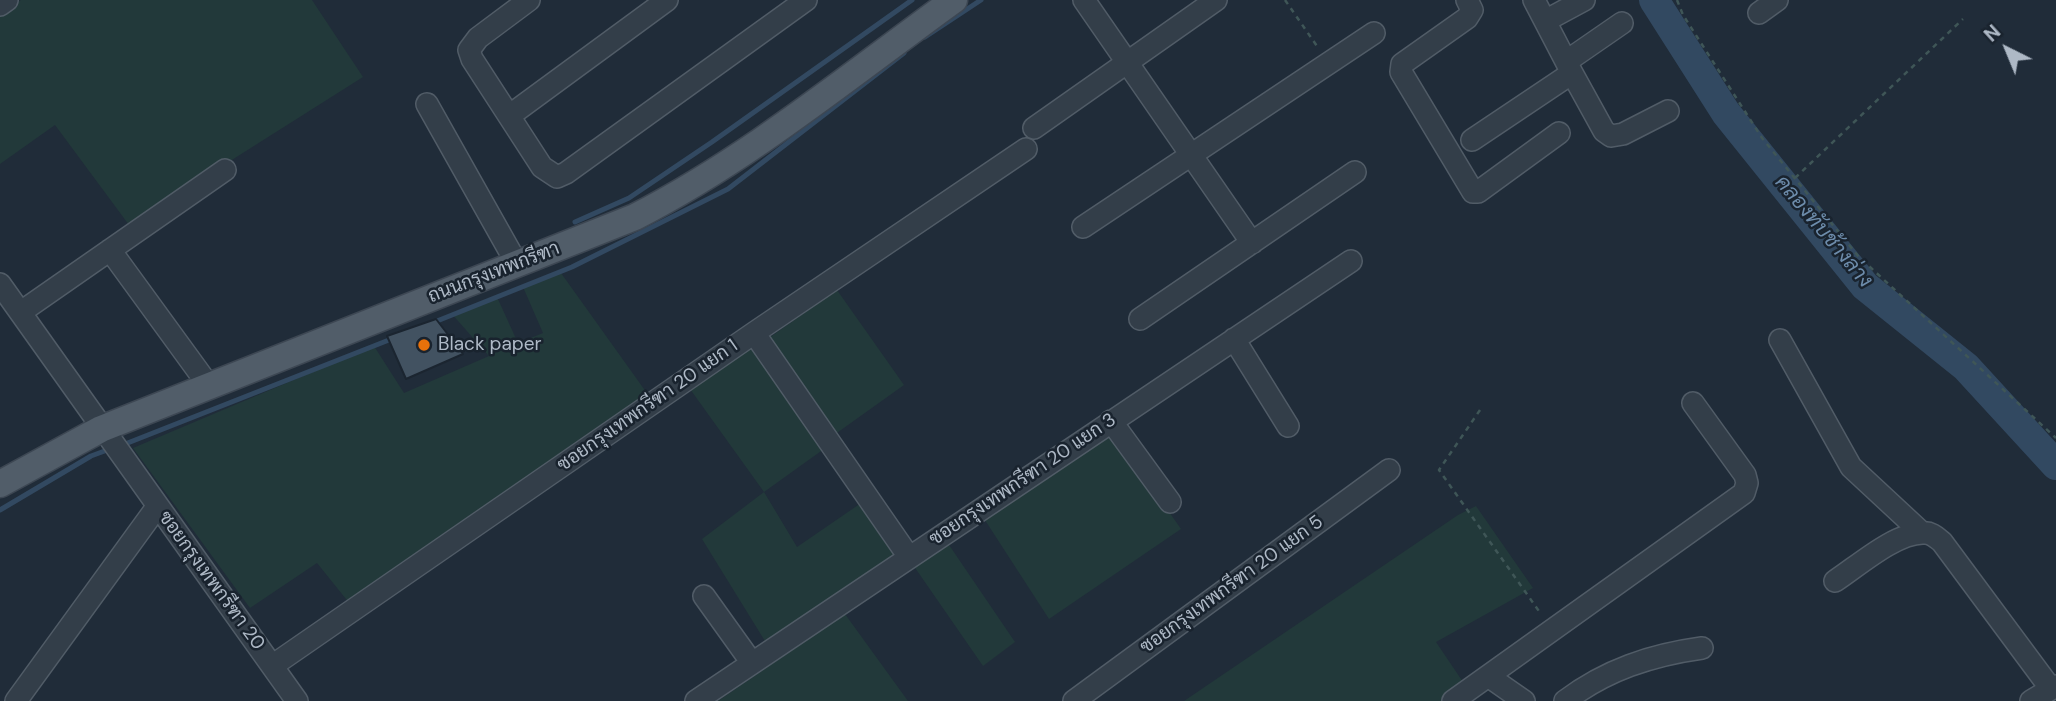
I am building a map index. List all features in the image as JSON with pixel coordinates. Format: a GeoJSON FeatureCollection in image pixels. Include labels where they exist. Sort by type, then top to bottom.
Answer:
{"type":"FeatureCollection","features":[{"type":"Feature","properties":{"kind":"main road","name":"ถนนกรุงเทพกรีฑา"},"geometry":{"type":"LineString","coordinates":[[0,484],[209,386],[635,217],[699,182],[941,5]]}},
{"type":"Feature","properties":{"kind":"street"},"geometry":{"type":"LineString","coordinates":[[0,5],[6,0]]}},
{"type":"Feature","properties":{"kind":"street"},"geometry":{"type":"LineString","coordinates":[[529,0],[478,38],[469,50],[472,60],[542,167],[557,177],[806,0]]}},
{"type":"Feature","properties":{"kind":"street"},"geometry":{"type":"LineString","coordinates":[[509,116],[667,0]]}},
{"type":"Feature","properties":{"kind":"street"},"geometry":{"type":"LineString","coordinates":[[1084,0],[1252,243]]}},
{"type":"Feature","properties":{"kind":"street"},"geometry":{"type":"LineString","coordinates":[[1034,128],[1216,0]]}},
{"type":"Feature","properties":{"kind":"street"},"geometry":{"type":"LineString","coordinates":[[1467,0],[1472,10],[1467,18],[1402,64],[1401,72],[1473,192],[1478,192],[1559,133]]}},
{"type":"Feature","properties":{"kind":"street"},"geometry":{"type":"LineString","coordinates":[[1534,0],[1604,131],[1611,136],[1623,134],[1668,111]]}},
{"type":"Feature","properties":{"kind":"street"},"geometry":{"type":"LineString","coordinates":[[1545,21],[1584,0]]}},
{"type":"Feature","properties":{"kind":"street"},"geometry":{"type":"LineString","coordinates":[[1759,13],[1777,0]]}},
{"type":"Feature","properties":{"kind":"street"},"geometry":{"type":"LineString","coordinates":[[1472,140],[1622,23]]}},
{"type":"Feature","properties":{"kind":"street"},"geometry":{"type":"LineString","coordinates":[[1083,227],[1374,33]]}},
{"type":"Feature","properties":{"kind":"street"},"geometry":{"type":"LineString","coordinates":[[427,104],[517,264]]}},
{"type":"Feature","properties":{"kind":"street","name":"ซอยกรุงเทพกรีฑา 20 แยก 1"},"geometry":{"type":"LineString","coordinates":[[272,666],[1026,149]]}},
{"type":"Feature","properties":{"kind":"street"},"geometry":{"type":"LineString","coordinates":[[21,312],[225,170]]}},
{"type":"Feature","properties":{"kind":"street"},"geometry":{"type":"LineString","coordinates":[[1140,319],[1355,172]]}},
{"type":"Feature","properties":{"kind":"street"},"geometry":{"type":"LineString","coordinates":[[110,250],[209,386]]}},
{"type":"Feature","properties":{"kind":"street","name":"ซอยกรุงเทพกรีฑา 20 แยก 3"},"geometry":{"type":"LineString","coordinates":[[696,701],[1351,261]]}},
{"type":"Feature","properties":{"kind":"street","name":"ซอยกรุงเทพกรีฑา 20"},"geometry":{"type":"LineString","coordinates":[[0,284],[297,701]]}},
{"type":"Feature","properties":{"kind":"street"},"geometry":{"type":"LineString","coordinates":[[754,333],[909,557]]}},
{"type":"Feature","properties":{"kind":"street"},"geometry":{"type":"LineString","coordinates":[[1234,339],[1288,426]]}},
{"type":"Feature","properties":{"kind":"street"},"geometry":{"type":"LineString","coordinates":[[1780,340],[1851,467],[1921,532]]}},
{"type":"Feature","properties":{"kind":"street"},"geometry":{"type":"LineString","coordinates":[[1453,701],[1744,493],[1747,483],[1745,475],[1693,403]]}},
{"type":"Feature","properties":{"kind":"street"},"geometry":{"type":"LineString","coordinates":[[1111,421],[1170,502]]}},
{"type":"Feature","properties":{"kind":"street","name":"ซอยกรุงเทพกรีฑา 20 แยก 5"},"geometry":{"type":"LineString","coordinates":[[1074,701],[1390,470]]}},
{"type":"Feature","properties":{"kind":"street"},"geometry":{"type":"LineString","coordinates":[[16,701],[157,507]]}},
{"type":"Feature","properties":{"kind":"street"},"geometry":{"type":"LineString","coordinates":[[1835,582],[1894,541],[1921,532],[1931,534],[1942,542],[2053,688],[2031,701]]}},
{"type":"Feature","properties":{"kind":"street"},"geometry":{"type":"LineString","coordinates":[[704,596],[752,663]]}},
{"type":"Feature","properties":{"kind":"street"},"geometry":{"type":"LineString","coordinates":[[1565,701],[1588,684],[1631,663],[1702,648]]}},
{"type":"Feature","properties":{"kind":"street"},"geometry":{"type":"LineString","coordinates":[[1488,676],[1524,701]]}},
{"type":"Feature","properties":{"kind":"path"},"geometry":{"type":"LineString","coordinates":[[1285,0],[1329,63]]}},
{"type":"Feature","properties":{"kind":"path"},"geometry":{"type":"LineString","coordinates":[[1677,0],[1683,15],[1762,138],[1858,256],[2056,438]]}},
{"type":"Feature","properties":{"kind":"path"},"geometry":{"type":"LineString","coordinates":[[1795,178],[1963,19]]}},
{"type":"Feature","properties":{"kind":"path"},"geometry":{"type":"LineString","coordinates":[[1480,411],[1439,470],[1552,629]]}},
{"type":"Feature","properties":{"kind":"green space"},"geometry":{"type":"Polygon","coordinates":[[[21,0],[312,0],[363,77],[129,225],[55,125],[0,164],[0,15],[21,0]]]}},
{"type":"Feature","properties":{"kind":"green space"},"geometry":{"type":"Polygon","coordinates":[[[561,273],[649,396],[350,604],[317,563],[250,608],[133,448],[374,346],[404,393],[489,356],[451,313],[497,297],[518,343],[543,333],[523,287],[561,273]]]}},
{"type":"Feature","properties":{"kind":"green space"},"geometry":{"type":"Polygon","coordinates":[[[837,290],[904,385],[834,435],[766,340],[837,290]]]}},
{"type":"Feature","properties":{"kind":"green space"},"geometry":{"type":"Polygon","coordinates":[[[755,344],[824,449],[764,492],[690,389],[755,344]]]}},
{"type":"Feature","properties":{"kind":"green space"},"geometry":{"type":"Polygon","coordinates":[[[1110,427],[1181,529],[1049,619],[981,514],[1110,427]]]}},
{"type":"Feature","properties":{"kind":"green space"},"geometry":{"type":"Polygon","coordinates":[[[764,492],[797,547],[864,501],[897,552],[768,646],[702,539],[764,492]]]}},
{"type":"Feature","properties":{"kind":"green space"},"geometry":{"type":"Polygon","coordinates":[[[1476,506],[1533,588],[1436,642],[1465,685],[1442,701],[1184,701],[1458,515],[1476,506]]]}},
{"type":"Feature","properties":{"kind":"green space"},"geometry":{"type":"Polygon","coordinates":[[[945,539],[1015,642],[983,666],[911,562],[945,539]]]}},
{"type":"Feature","properties":{"kind":"green space"},"geometry":{"type":"Polygon","coordinates":[[[845,614],[908,701],[718,701],[845,614]]]}},
{"type":"Feature","properties":{"kind":"building","name":"Black paper"},"geometry":{"type":"Polygon","coordinates":[[[436,319],[463,354],[406,379],[387,336],[436,319]]]}},
{"type":"Feature","properties":{"kind":"waterway"},"geometry":{"type":"LineString","coordinates":[[575,222],[629,198],[912,0]]}},
{"type":"Feature","properties":{"kind":"waterway"},"geometry":{"type":"LineString","coordinates":[[925,37],[981,0]]}},
{"type":"Feature","properties":{"kind":"waterway","name":"คลองทับช้างล่าง"},"geometry":{"type":"LineString","coordinates":[[1654,0],[1726,113],[1865,286],[1966,367],[2056,465]]}},
{"type":"Feature","properties":{"kind":"waterway"},"geometry":{"type":"LineString","coordinates":[[432,323],[572,267],[728,189],[904,53]]}},
{"type":"Feature","properties":{"kind":"waterway"},"geometry":{"type":"LineString","coordinates":[[120,446],[394,338]]}},
{"type":"Feature","properties":{"kind":"waterway"},"geometry":{"type":"LineString","coordinates":[[0,510],[91,456],[110,449]]}},
{"type":"Feature","properties":{"kind":"place","name":"Black paper"},"geometry":{"type":"Point","coordinates":[424,345]}}]}
